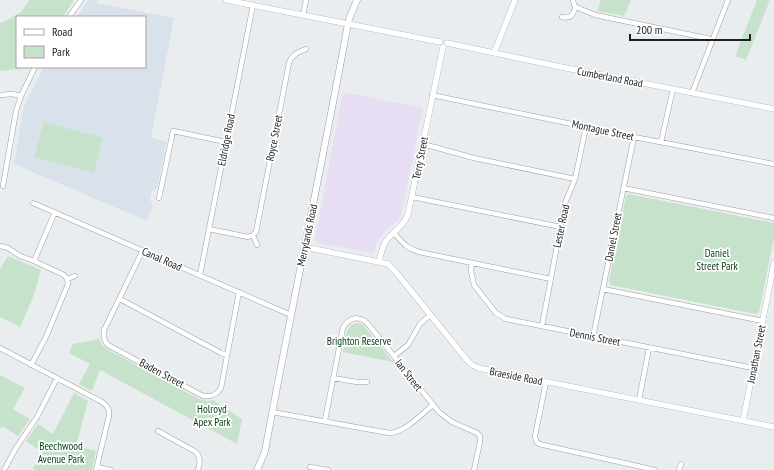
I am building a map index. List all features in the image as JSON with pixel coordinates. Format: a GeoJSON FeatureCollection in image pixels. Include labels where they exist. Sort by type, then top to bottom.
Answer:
{"type":"FeatureCollection","features":[{"type":"Feature","properties":{"kind":"main road","name":"Merrylands Road"},"geometry":{"type":"LineString","coordinates":[[257,470],[264,455],[348,24],[357,0]]}},
{"type":"Feature","properties":{"kind":"street"},"geometry":{"type":"LineString","coordinates":[[70,16],[81,0]]}},
{"type":"Feature","properties":{"kind":"street","name":"Cumberland Road"},"geometry":{"type":"LineString","coordinates":[[226,0],[774,109]]}},
{"type":"Feature","properties":{"kind":"street"},"geometry":{"type":"LineString","coordinates":[[303,15],[306,0]]}},
{"type":"Feature","properties":{"kind":"street"},"geometry":{"type":"LineString","coordinates":[[494,53],[515,0]]}},
{"type":"Feature","properties":{"kind":"street"},"geometry":{"type":"LineString","coordinates":[[573,0],[576,7],[597,16],[712,40]]}},
{"type":"Feature","properties":{"kind":"street"},"geometry":{"type":"LineString","coordinates":[[692,92],[728,0]]}},
{"type":"Feature","properties":{"kind":"street","name":"Eldridge Road"},"geometry":{"type":"LineString","coordinates":[[200,275],[253,5]]}},
{"type":"Feature","properties":{"kind":"street"},"geometry":{"type":"LineString","coordinates":[[562,17],[569,18],[576,7]]}},
{"type":"Feature","properties":{"kind":"street","name":"Terry Street"},"geometry":{"type":"LineString","coordinates":[[379,262],[385,243],[406,219],[412,198],[443,44]]}},
{"type":"Feature","properties":{"kind":"street","name":"Royce Street"},"geometry":{"type":"LineString","coordinates":[[253,235],[257,230],[290,60],[296,54],[306,49]]}},
{"type":"Feature","properties":{"kind":"street"},"geometry":{"type":"LineString","coordinates":[[4,186],[16,111],[21,96],[35,68]]}},
{"type":"Feature","properties":{"kind":"street"},"geometry":{"type":"LineString","coordinates":[[661,142],[673,89]]}},
{"type":"Feature","properties":{"kind":"street"},"geometry":{"type":"LineString","coordinates":[[0,95],[12,94],[21,96]]}},
{"type":"Feature","properties":{"kind":"street","name":"Montague Street"},"geometry":{"type":"LineString","coordinates":[[432,95],[634,137],[774,164]]}},
{"type":"Feature","properties":{"kind":"street","name":"Lester Road"},"geometry":{"type":"LineString","coordinates":[[542,326],[565,203],[575,179],[586,127]]}},
{"type":"Feature","properties":{"kind":"street"},"geometry":{"type":"LineString","coordinates":[[159,198],[173,131],[226,142]]}},
{"type":"Feature","properties":{"kind":"street","name":"Daniel Street"},"geometry":{"type":"LineString","coordinates":[[593,337],[634,137]]}},
{"type":"Feature","properties":{"kind":"street"},"geometry":{"type":"LineString","coordinates":[[423,144],[474,158],[575,179]]}},
{"type":"Feature","properties":{"kind":"street"},"geometry":{"type":"LineString","coordinates":[[623,188],[774,218]]}},
{"type":"Feature","properties":{"kind":"street"},"geometry":{"type":"LineString","coordinates":[[412,198],[561,227]]}},
{"type":"Feature","properties":{"kind":"street","name":"Canal Road"},"geometry":{"type":"LineString","coordinates":[[33,203],[291,315]]}},
{"type":"Feature","properties":{"kind":"street"},"geometry":{"type":"LineString","coordinates":[[34,261],[55,212]]}},
{"type":"Feature","properties":{"kind":"street"},"geometry":{"type":"LineString","coordinates":[[209,229],[248,236],[253,235],[257,245]]}},
{"type":"Feature","properties":{"kind":"street"},"geometry":{"type":"LineString","coordinates":[[394,233],[406,246],[412,250],[551,279]]}},
{"type":"Feature","properties":{"kind":"street"},"geometry":{"type":"LineString","coordinates":[[0,246],[64,274],[67,279],[67,287],[46,337],[31,365]]}},
{"type":"Feature","properties":{"kind":"street","name":"Braeside Road"},"geometry":{"type":"LineString","coordinates":[[304,247],[388,264],[473,366],[481,369],[774,427]]}},
{"type":"Feature","properties":{"kind":"street","name":"Baden Street"},"geometry":{"type":"LineString","coordinates":[[143,250],[104,330],[104,337],[108,344],[201,395],[215,395],[221,386],[239,292]]}},
{"type":"Feature","properties":{"kind":"street","name":"Dennis Street"},"geometry":{"type":"LineString","coordinates":[[472,263],[471,270],[473,284],[496,313],[509,320],[753,368]]}},
{"type":"Feature","properties":{"kind":"street","name":"Jonathan Street"},"geometry":{"type":"LineString","coordinates":[[743,421],[774,263]]}},
{"type":"Feature","properties":{"kind":"street"},"geometry":{"type":"LineString","coordinates":[[67,279],[75,276]]}},
{"type":"Feature","properties":{"kind":"street"},"geometry":{"type":"LineString","coordinates":[[603,289],[763,321]]}},
{"type":"Feature","properties":{"kind":"street"},"geometry":{"type":"LineString","coordinates":[[120,299],[227,355]]}},
{"type":"Feature","properties":{"kind":"street"},"geometry":{"type":"LineString","coordinates":[[394,356],[408,345],[420,324],[430,315]]}},
{"type":"Feature","properties":{"kind":"street","name":"Ian Street"},"geometry":{"type":"LineString","coordinates":[[325,420],[343,328],[347,322],[357,318],[366,322],[439,412],[452,422],[479,435]]}},
{"type":"Feature","properties":{"kind":"street"},"geometry":{"type":"LineString","coordinates":[[0,348],[102,402],[110,408],[97,468],[111,470]]}},
{"type":"Feature","properties":{"kind":"street"},"geometry":{"type":"LineString","coordinates":[[638,400],[649,348]]}},
{"type":"Feature","properties":{"kind":"street"},"geometry":{"type":"LineString","coordinates":[[4,470],[16,448],[34,422],[57,378]]}},
{"type":"Feature","properties":{"kind":"street"},"geometry":{"type":"LineString","coordinates":[[333,378],[367,382]]}},
{"type":"Feature","properties":{"kind":"street"},"geometry":{"type":"LineString","coordinates":[[546,382],[535,443],[541,446],[642,466],[655,470]]}},
{"type":"Feature","properties":{"kind":"street"},"geometry":{"type":"LineString","coordinates":[[272,412],[325,420],[384,432],[394,432],[406,427],[433,405]]}},
{"type":"Feature","properties":{"kind":"street"},"geometry":{"type":"LineString","coordinates":[[158,431],[201,455],[198,470]]}},
{"type":"Feature","properties":{"kind":"street"},"geometry":{"type":"LineString","coordinates":[[474,470],[480,442],[479,435],[484,432]]}},
{"type":"Feature","properties":{"kind":"street"},"geometry":{"type":"LineString","coordinates":[[679,470],[680,464]]}},
{"type":"Feature","properties":{"kind":"street"},"geometry":{"type":"LineString","coordinates":[[310,467],[328,470]]}},
{"type":"Feature","properties":{"kind":"shaded area"},"geometry":{"type":"Polygon","coordinates":[[[88,0],[97,0],[97,3],[174,18],[151,137],[166,142],[157,188],[153,190],[151,194],[150,200],[153,205],[147,221],[14,164],[24,106],[43,68],[146,68],[146,16],[78,16],[88,0]]]}},
{"type":"Feature","properties":{"kind":"shaded area"},"geometry":{"type":"Polygon","coordinates":[[[343,92],[423,108],[401,215],[399,219],[381,236],[377,242],[374,252],[372,253],[318,243],[315,239],[343,92]]]}},
{"type":"Feature","properties":{"kind":"green space"},"geometry":{"type":"Polygon","coordinates":[[[29,0],[74,0],[64,16],[16,16],[16,68],[28,68],[0,71],[0,23],[21,12],[29,0]]]}},
{"type":"Feature","properties":{"kind":"green space"},"geometry":{"type":"Polygon","coordinates":[[[601,0],[631,0],[624,16],[597,11],[601,0]]]}},
{"type":"Feature","properties":{"kind":"green space"},"geometry":{"type":"Polygon","coordinates":[[[757,0],[770,0],[746,60],[735,56],[757,0]]]}},
{"type":"Feature","properties":{"kind":"green space"},"geometry":{"type":"Polygon","coordinates":[[[44,122],[103,138],[94,173],[34,157],[44,122]]]}},
{"type":"Feature","properties":{"kind":"green space","name":"Daniel Street Park"},"geometry":{"type":"Polygon","coordinates":[[[628,194],[774,223],[774,238],[759,312],[755,314],[611,285],[609,281],[626,196],[628,194]]]}},
{"type":"Feature","properties":{"kind":"green space"},"geometry":{"type":"Polygon","coordinates":[[[8,256],[41,270],[34,295],[20,327],[0,317],[0,269],[8,256]]]}},
{"type":"Feature","properties":{"kind":"green space","name":"Brighton Reserve"},"geometry":{"type":"Polygon","coordinates":[[[356,323],[363,325],[393,362],[343,352],[347,331],[349,327],[356,323]]]}},
{"type":"Feature","properties":{"kind":"green space","name":"Holroyd Apex Park"},"geometry":{"type":"Polygon","coordinates":[[[99,339],[102,345],[107,349],[199,399],[207,401],[213,400],[242,419],[237,444],[100,370],[92,391],[79,384],[90,364],[69,353],[73,344],[99,339]]]}},
{"type":"Feature","properties":{"kind":"green space"},"geometry":{"type":"Polygon","coordinates":[[[0,375],[25,388],[13,409],[30,419],[18,436],[2,426],[0,429],[0,375]]]}},
{"type":"Feature","properties":{"kind":"green space","name":"Beechwood Avenue Park"},"geometry":{"type":"Polygon","coordinates":[[[74,393],[88,401],[76,446],[96,451],[92,470],[35,470],[33,468],[43,453],[26,441],[38,424],[53,434],[74,393]]]}}]}
